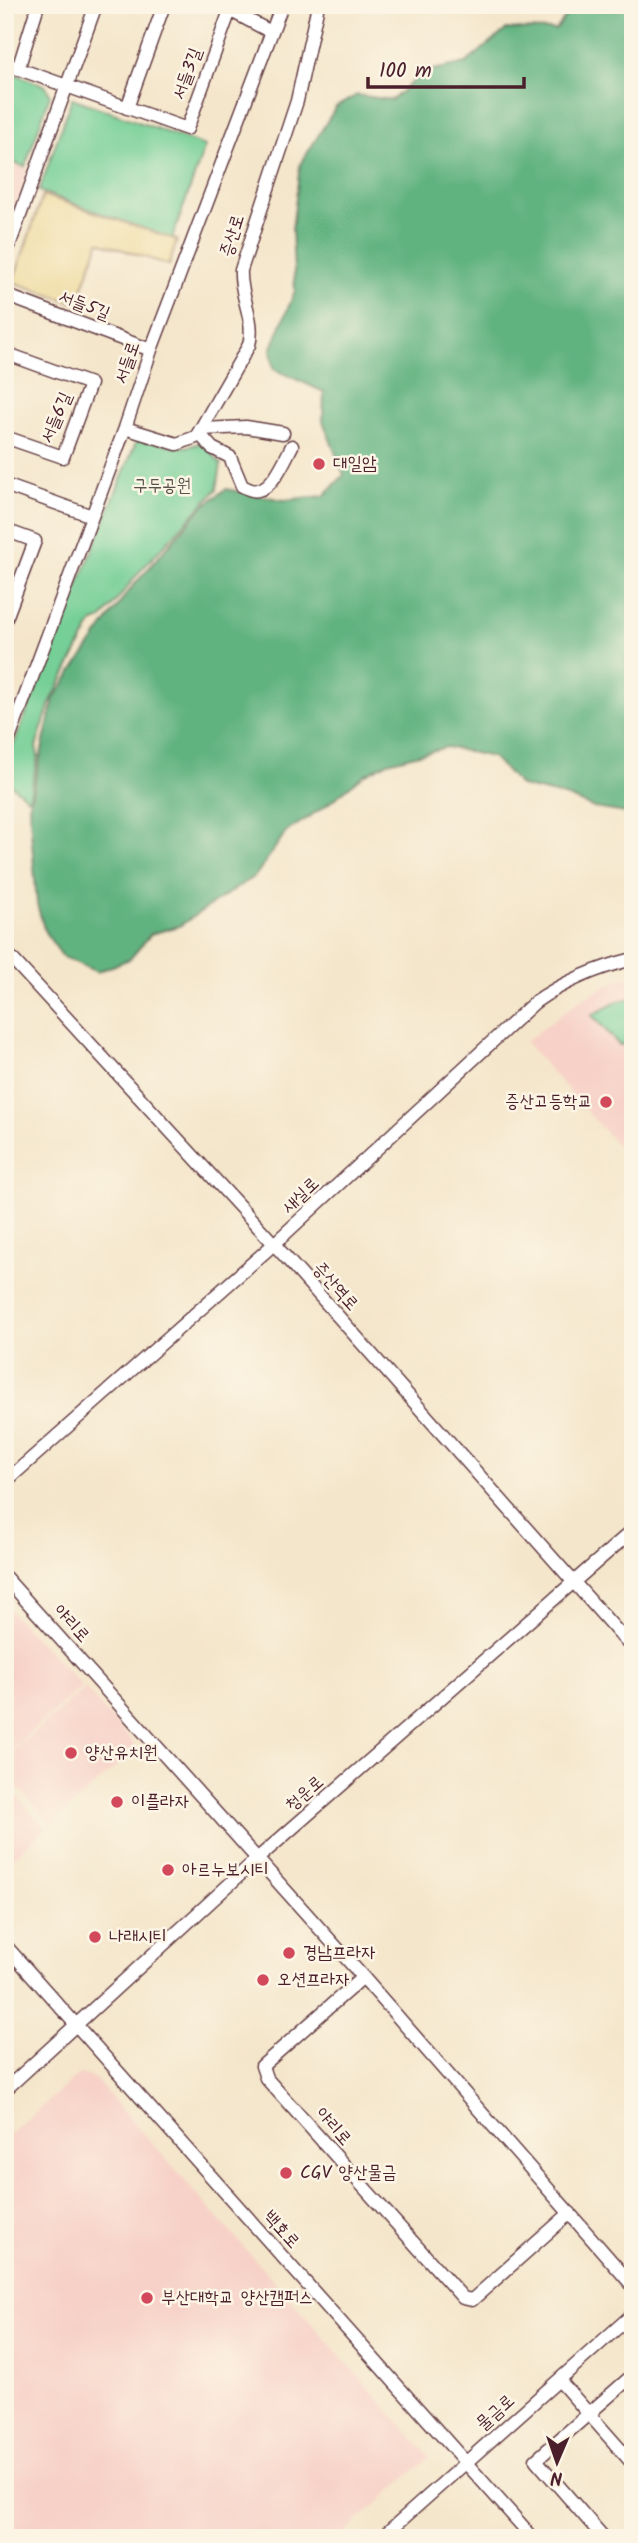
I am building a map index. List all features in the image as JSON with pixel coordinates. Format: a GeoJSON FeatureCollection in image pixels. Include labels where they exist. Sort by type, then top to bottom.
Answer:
{"type":"FeatureCollection","features":[{"type":"Feature","properties":{"kind":"street","name":"서들3길"},"geometry":{"type":"LineString","coordinates":[[38,5],[11,66],[187,129],[227,7]]}},
{"type":"Feature","properties":{"kind":"street"},"geometry":{"type":"LineString","coordinates":[[5,257],[11,224],[67,86],[96,5]]}},
{"type":"Feature","properties":{"kind":"street"},"geometry":{"type":"LineString","coordinates":[[127,108],[164,5]]}},
{"type":"Feature","properties":{"kind":"street","name":"서들로"},"geometry":{"type":"LineString","coordinates":[[6,749],[125,428],[151,350],[282,5]]}},
{"type":"Feature","properties":{"kind":"street","name":"증산로"},"geometry":{"type":"LineString","coordinates":[[201,431],[249,345],[252,332],[241,285],[241,270],[298,101],[318,5]]}},
{"type":"Feature","properties":{"kind":"street"},"geometry":{"type":"LineString","coordinates":[[227,7],[271,33]]}},
{"type":"Feature","properties":{"kind":"street","name":"서들5길"},"geometry":{"type":"LineString","coordinates":[[5,295],[151,350]]}},
{"type":"Feature","properties":{"kind":"street","name":"서들6길"},"geometry":{"type":"LineString","coordinates":[[5,353],[90,384],[63,457],[5,436]]}},
{"type":"Feature","properties":{"kind":"street"},"geometry":{"type":"LineString","coordinates":[[125,428],[177,444],[191,440],[201,431],[246,427],[283,433]]}},
{"type":"Feature","properties":{"kind":"street"},"geometry":{"type":"LineString","coordinates":[[201,431],[212,447],[230,457],[242,486],[253,491],[261,490],[273,479],[292,446]]}},
{"type":"Feature","properties":{"kind":"street"},"geometry":{"type":"LineString","coordinates":[[5,485],[92,516]]}},
{"type":"Feature","properties":{"kind":"street"},"geometry":{"type":"LineString","coordinates":[[5,530],[35,541],[5,621]]}},
{"type":"Feature","properties":{"kind":"street","name":"증산역로"},"geometry":{"type":"LineString","coordinates":[[5,951],[274,1244],[633,1649]]}},
{"type":"Feature","properties":{"kind":"street","name":"새실로"},"geometry":{"type":"LineString","coordinates":[[5,1482],[274,1244],[535,1002],[566,982],[633,959]]}},
{"type":"Feature","properties":{"kind":"street","name":"청운로"},"geometry":{"type":"LineString","coordinates":[[5,2090],[257,1859],[633,1531]]}},
{"type":"Feature","properties":{"kind":"street","name":"야리로"},"geometry":{"type":"LineString","coordinates":[[5,1577],[363,1977],[633,2286]]}},
{"type":"Feature","properties":{"kind":"street","name":"백호로"},"geometry":{"type":"LineString","coordinates":[[5,1945],[533,2538]]}},
{"type":"Feature","properties":{"kind":"street","name":"야리로"},"geometry":{"type":"LineString","coordinates":[[363,1977],[262,2066],[265,2078],[463,2298],[472,2300],[570,2213]]}},
{"type":"Feature","properties":{"kind":"street","name":"물금로"},"geometry":{"type":"LineString","coordinates":[[381,2538],[633,2314]]}},
{"type":"Feature","properties":{"kind":"street"},"geometry":{"type":"LineString","coordinates":[[604,2538],[536,2460],[633,2375]]}},
{"type":"Feature","properties":{"kind":"street"},"geometry":{"type":"LineString","coordinates":[[559,2380],[633,2464]]}},
{"type":"Feature","properties":{"kind":"shaded area"},"geometry":{"type":"Polygon","coordinates":[[[5,162],[28,170],[11,219],[5,217],[5,162]]]}},
{"type":"Feature","properties":{"kind":"shaded area","name":"증산고등학교"},"geometry":{"type":"Polygon","coordinates":[[[633,975],[633,1163],[525,1042],[577,1002],[633,975]]]}},
{"type":"Feature","properties":{"kind":"shaded area"},"geometry":{"type":"Polygon","coordinates":[[[5,1606],[82,1686],[5,1755],[5,1606]]]}},
{"type":"Feature","properties":{"kind":"shaded area","name":"양산유치원"},"geometry":{"type":"Polygon","coordinates":[[[85,1688],[137,1748],[51,1824],[5,1773],[5,1758],[85,1688]]]}},
{"type":"Feature","properties":{"kind":"shaded area"},"geometry":{"type":"Polygon","coordinates":[[[5,1784],[46,1828],[5,1865],[5,1784]]]}},
{"type":"Feature","properties":{"kind":"shaded area","name":"부산대학교 양산캠퍼스"},"geometry":{"type":"Polygon","coordinates":[[[79,2074],[94,2078],[430,2457],[338,2538],[5,2538],[5,2139],[79,2074]]]}},
{"type":"Feature","properties":{"kind":"green space"},"geometry":{"type":"Polygon","coordinates":[[[574,5],[633,5],[633,814],[594,808],[568,797],[521,786],[492,757],[447,747],[388,762],[364,775],[324,807],[286,832],[256,875],[179,926],[151,934],[130,959],[97,972],[63,957],[45,932],[37,904],[29,806],[54,698],[127,593],[202,507],[226,489],[284,500],[324,496],[344,475],[323,421],[324,392],[274,369],[271,350],[295,291],[292,230],[300,165],[336,107],[357,95],[392,100],[424,72],[466,63],[507,29],[556,30],[574,5]]]}},
{"type":"Feature","properties":{"kind":"green space"},"geometry":{"type":"Polygon","coordinates":[[[5,70],[46,86],[50,95],[25,167],[5,160],[5,70]]]}},
{"type":"Feature","properties":{"kind":"green space"},"geometry":{"type":"Polygon","coordinates":[[[72,98],[205,146],[172,239],[39,191],[72,98]]]}},
{"type":"Feature","properties":{"kind":"green space","name":"구두공원"},"geometry":{"type":"Polygon","coordinates":[[[139,435],[178,447],[202,442],[221,464],[217,489],[141,570],[102,619],[92,623],[50,703],[36,747],[38,756],[29,799],[5,780],[5,766],[139,435]]]}},
{"type":"Feature","properties":{"kind":"green space"},"geometry":{"type":"Polygon","coordinates":[[[633,998],[633,1044],[619,1045],[592,1015],[619,1001],[633,998]]]}},
{"type":"Feature","properties":{"kind":"sand"},"geometry":{"type":"Polygon","coordinates":[[[43,195],[177,240],[169,265],[99,242],[77,304],[13,282],[43,195]]]}},
{"type":"Feature","properties":{"kind":"place","name":"대일암"},"geometry":{"type":"Point","coordinates":[319,464]}},
{"type":"Feature","properties":{"kind":"place","name":"증산고등학교"},"geometry":{"type":"Point","coordinates":[606,1102]}},
{"type":"Feature","properties":{"kind":"place","name":"양산유치원"},"geometry":{"type":"Point","coordinates":[71,1753]}},
{"type":"Feature","properties":{"kind":"place","name":"이플라자"},"geometry":{"type":"Point","coordinates":[117,1802]}},
{"type":"Feature","properties":{"kind":"place","name":"아르누보시티"},"geometry":{"type":"Point","coordinates":[168,1870]}},
{"type":"Feature","properties":{"kind":"place","name":"나래시티"},"geometry":{"type":"Point","coordinates":[95,1937]}},
{"type":"Feature","properties":{"kind":"place","name":"경남프라자"},"geometry":{"type":"Point","coordinates":[289,1953]}},
{"type":"Feature","properties":{"kind":"place","name":"오션프라자"},"geometry":{"type":"Point","coordinates":[263,1980]}},
{"type":"Feature","properties":{"kind":"place","name":"CGV 양산물금"},"geometry":{"type":"Point","coordinates":[286,2173]}},
{"type":"Feature","properties":{"kind":"place","name":"부산대학교 양산캠퍼스"},"geometry":{"type":"Point","coordinates":[147,2298]}}]}
